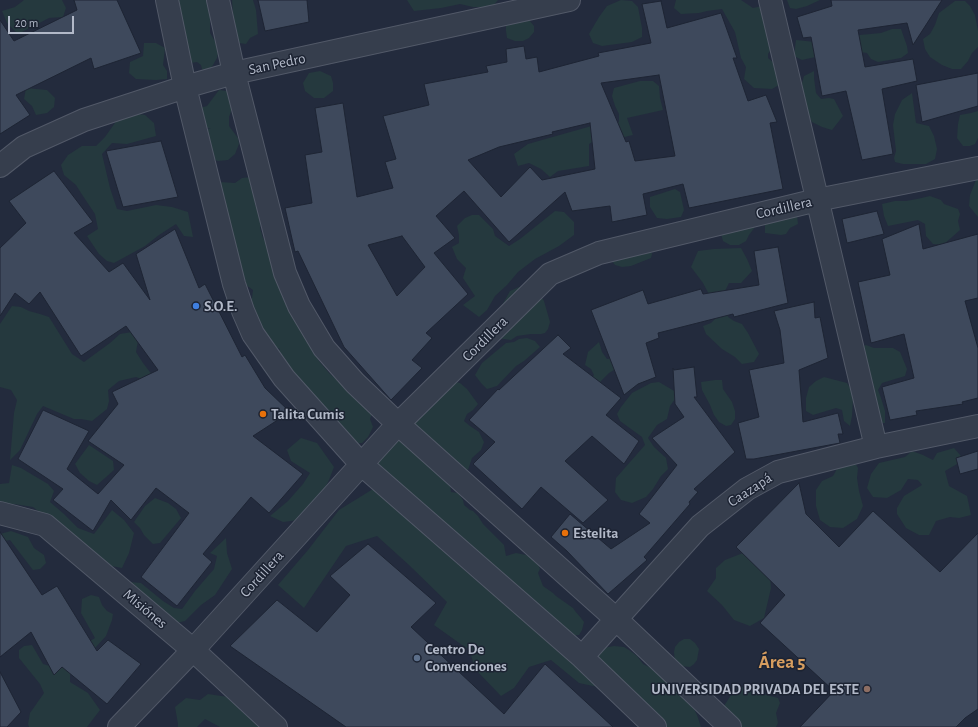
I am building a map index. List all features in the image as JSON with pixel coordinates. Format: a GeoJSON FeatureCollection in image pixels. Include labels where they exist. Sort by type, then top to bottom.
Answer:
{"type":"FeatureCollection","features":[{"type":"Feature","properties":{"kind":"street"},"geometry":{"type":"LineString","coordinates":[[167,0],[185,87],[234,284],[253,334],[284,378],[361,464],[582,657],[655,727]]}},
{"type":"Feature","properties":{"kind":"street"},"geometry":{"type":"LineString","coordinates":[[218,0],[234,73],[285,272],[299,306],[324,348],[355,383],[398,424],[616,619],[730,727]]}},
{"type":"Feature","properties":{"kind":"street","name":"San Pedro"},"geometry":{"type":"LineString","coordinates":[[0,166],[24,147],[84,120],[185,87],[234,73],[569,0]]}},
{"type":"Feature","properties":{"kind":"street"},"geometry":{"type":"LineString","coordinates":[[770,0],[876,447]]}},
{"type":"Feature","properties":{"kind":"street","name":"Cordillera"},"geometry":{"type":"LineString","coordinates":[[119,727],[193,650],[398,424],[550,274],[599,253],[817,200],[978,168]]}},
{"type":"Feature","properties":{"kind":"street","name":"Caazapá"},"geometry":{"type":"LineString","coordinates":[[582,657],[700,526],[747,489],[778,472],[876,447],[978,426]]}},
{"type":"Feature","properties":{"kind":"street","name":"Misiónes"},"geometry":{"type":"LineString","coordinates":[[0,512],[45,525],[193,650],[276,727]]}},
{"type":"Feature","properties":{"kind":"green space"},"geometry":{"type":"Polygon","coordinates":[[[24,0],[62,0],[66,8],[63,17],[49,18],[18,34],[7,23],[2,11],[15,7],[24,0]]]}},
{"type":"Feature","properties":{"kind":"green space"},"geometry":{"type":"Polygon","coordinates":[[[164,0],[224,0],[216,11],[210,16],[210,33],[219,48],[217,58],[210,70],[206,71],[202,69],[201,65],[197,62],[191,63],[176,74],[170,69],[164,0]]]}},
{"type":"Feature","properties":{"kind":"green space"},"geometry":{"type":"Polygon","coordinates":[[[232,0],[253,0],[256,10],[258,34],[250,38],[246,44],[239,43],[234,27],[232,0]]]}},
{"type":"Feature","properties":{"kind":"green space"},"geometry":{"type":"Polygon","coordinates":[[[407,0],[498,0],[492,7],[473,7],[460,4],[414,11],[407,0]]]}},
{"type":"Feature","properties":{"kind":"green space"},"geometry":{"type":"Polygon","coordinates":[[[621,0],[632,1],[638,7],[642,37],[632,42],[602,46],[593,43],[589,34],[599,17],[607,6],[621,0]]]}},
{"type":"Feature","properties":{"kind":"green space"},"geometry":{"type":"Polygon","coordinates":[[[676,0],[741,0],[753,8],[762,6],[772,48],[768,54],[768,58],[774,63],[779,85],[772,89],[754,88],[744,79],[746,67],[741,58],[735,32],[722,9],[681,14],[674,8],[676,0]]]}},
{"type":"Feature","properties":{"kind":"green space"},"geometry":{"type":"Polygon","coordinates":[[[787,0],[820,0],[796,9],[790,8],[787,0]]]}},
{"type":"Feature","properties":{"kind":"green space"},"geometry":{"type":"Polygon","coordinates":[[[955,1],[965,1],[970,6],[975,15],[978,31],[978,47],[961,69],[952,69],[942,65],[930,57],[925,49],[923,39],[930,34],[939,13],[955,1]]]}},
{"type":"Feature","properties":{"kind":"green space"},"geometry":{"type":"Polygon","coordinates":[[[529,20],[534,26],[534,32],[529,38],[523,41],[515,41],[507,38],[506,25],[529,20]]]}},
{"type":"Feature","properties":{"kind":"green space"},"geometry":{"type":"Polygon","coordinates":[[[892,29],[901,29],[907,46],[908,53],[901,58],[878,62],[871,59],[867,53],[846,50],[802,60],[794,56],[796,40],[815,42],[828,38],[881,33],[892,29]]]}},
{"type":"Feature","properties":{"kind":"green space"},"geometry":{"type":"Polygon","coordinates":[[[144,43],[156,43],[165,48],[163,65],[167,71],[167,79],[136,79],[129,73],[130,62],[143,56],[144,43]]]}},
{"type":"Feature","properties":{"kind":"green space"},"geometry":{"type":"Polygon","coordinates":[[[320,71],[331,76],[333,91],[324,98],[314,98],[305,91],[303,83],[309,73],[320,71]]]}},
{"type":"Feature","properties":{"kind":"green space"},"geometry":{"type":"Polygon","coordinates":[[[814,71],[816,93],[821,99],[834,99],[843,116],[832,130],[812,122],[808,116],[802,83],[804,76],[814,71]]]}},
{"type":"Feature","properties":{"kind":"green space"},"geometry":{"type":"Polygon","coordinates":[[[640,81],[653,81],[659,86],[663,110],[627,118],[633,135],[616,139],[599,138],[589,144],[589,166],[558,171],[550,177],[541,169],[529,163],[518,166],[514,154],[528,144],[595,125],[619,122],[619,114],[612,96],[614,88],[640,81]]]}},
{"type":"Feature","properties":{"kind":"green space"},"geometry":{"type":"Polygon","coordinates":[[[26,88],[47,90],[55,98],[54,107],[47,113],[36,115],[32,106],[24,99],[26,88]]]}},
{"type":"Feature","properties":{"kind":"green space"},"geometry":{"type":"Polygon","coordinates":[[[219,90],[227,91],[232,109],[229,117],[229,126],[238,138],[239,144],[235,154],[228,160],[218,161],[210,158],[206,129],[211,129],[201,126],[196,109],[207,106],[219,90]]]}},
{"type":"Feature","properties":{"kind":"green space"},"geometry":{"type":"Polygon","coordinates":[[[912,93],[916,123],[929,126],[934,136],[937,149],[935,159],[926,164],[903,164],[895,162],[894,158],[896,151],[893,125],[895,114],[902,100],[912,93]]]}},
{"type":"Feature","properties":{"kind":"green space"},"geometry":{"type":"Polygon","coordinates":[[[978,111],[978,138],[975,144],[963,146],[957,138],[960,115],[978,111]]]}},
{"type":"Feature","properties":{"kind":"green space"},"geometry":{"type":"Polygon","coordinates":[[[132,113],[145,115],[154,123],[156,136],[127,144],[112,143],[102,154],[110,188],[117,209],[127,211],[156,205],[172,207],[188,212],[193,237],[184,236],[176,224],[145,246],[114,263],[107,261],[99,254],[87,236],[98,229],[95,214],[76,185],[64,175],[61,165],[68,155],[82,146],[96,146],[105,137],[117,120],[132,113]]]}},
{"type":"Feature","properties":{"kind":"green space"},"geometry":{"type":"Polygon","coordinates":[[[251,177],[260,198],[255,205],[262,219],[260,228],[263,238],[272,249],[284,299],[291,306],[315,346],[314,353],[319,361],[329,373],[344,384],[372,413],[370,419],[373,427],[368,437],[362,443],[352,443],[274,360],[280,349],[267,345],[245,304],[252,298],[253,290],[246,285],[239,285],[203,208],[203,201],[220,182],[235,183],[242,178],[251,177]]]}},
{"type":"Feature","properties":{"kind":"green space"},"geometry":{"type":"Polygon","coordinates":[[[978,179],[978,217],[969,206],[970,195],[976,180],[978,179]]]}},
{"type":"Feature","properties":{"kind":"green space"},"geometry":{"type":"Polygon","coordinates":[[[675,189],[680,192],[684,210],[681,217],[667,219],[657,218],[650,207],[650,197],[675,189]]]}},
{"type":"Feature","properties":{"kind":"green space"},"geometry":{"type":"Polygon","coordinates":[[[930,196],[941,200],[944,204],[958,209],[960,214],[958,221],[960,230],[943,245],[933,244],[926,236],[925,224],[918,220],[888,226],[884,216],[882,204],[930,196]]]}},
{"type":"Feature","properties":{"kind":"green space"},"geometry":{"type":"Polygon","coordinates":[[[555,211],[564,212],[574,222],[574,235],[559,246],[535,259],[518,272],[495,296],[487,310],[479,317],[463,305],[475,296],[463,278],[466,268],[457,259],[452,247],[459,243],[457,226],[465,218],[472,215],[479,215],[493,229],[495,236],[509,246],[555,211]]]}},
{"type":"Feature","properties":{"kind":"green space"},"geometry":{"type":"Polygon","coordinates":[[[797,215],[798,224],[790,228],[786,234],[781,235],[765,233],[765,219],[797,215]]]}},
{"type":"Feature","properties":{"kind":"green space"},"geometry":{"type":"Polygon","coordinates":[[[755,223],[755,227],[746,241],[739,245],[730,245],[723,241],[721,234],[755,223]]]}},
{"type":"Feature","properties":{"kind":"green space"},"geometry":{"type":"Polygon","coordinates":[[[640,231],[646,232],[652,254],[651,258],[631,266],[622,267],[615,265],[611,260],[620,238],[640,231]]]}},
{"type":"Feature","properties":{"kind":"green space"},"geometry":{"type":"Polygon","coordinates":[[[741,248],[752,271],[741,283],[729,283],[724,293],[728,317],[742,324],[759,354],[754,362],[742,364],[735,357],[722,349],[706,334],[703,326],[711,323],[715,319],[711,298],[703,283],[691,267],[698,251],[741,248]]]}},
{"type":"Feature","properties":{"kind":"green space"},"geometry":{"type":"Polygon","coordinates":[[[526,284],[538,292],[544,301],[550,322],[548,329],[545,333],[517,336],[511,340],[497,338],[487,326],[489,318],[500,309],[510,291],[526,284]]]}},
{"type":"Feature","properties":{"kind":"green space"},"geometry":{"type":"Polygon","coordinates":[[[12,306],[21,307],[49,317],[72,354],[84,362],[120,334],[132,332],[138,341],[136,352],[153,376],[150,382],[136,377],[119,381],[108,390],[109,401],[107,409],[92,421],[74,419],[43,406],[37,414],[20,450],[10,460],[14,413],[17,400],[11,390],[0,387],[0,324],[12,306]]]}},
{"type":"Feature","properties":{"kind":"green space"},"geometry":{"type":"Polygon","coordinates":[[[527,338],[535,341],[540,347],[516,366],[497,386],[487,389],[475,375],[482,363],[506,343],[527,338]]]}},
{"type":"Feature","properties":{"kind":"green space"},"geometry":{"type":"Polygon","coordinates":[[[599,342],[602,352],[607,359],[617,358],[622,365],[609,373],[601,381],[591,397],[589,381],[594,375],[591,369],[585,365],[588,352],[599,342]]]}},
{"type":"Feature","properties":{"kind":"green space"},"geometry":{"type":"Polygon","coordinates":[[[866,345],[874,348],[893,348],[900,352],[907,369],[905,376],[882,383],[878,390],[885,411],[885,423],[878,423],[858,348],[866,345]]]}},
{"type":"Feature","properties":{"kind":"green space"},"geometry":{"type":"Polygon","coordinates":[[[824,377],[847,383],[852,391],[853,399],[850,426],[844,421],[842,410],[836,408],[813,415],[806,411],[806,398],[809,387],[824,377]]]}},
{"type":"Feature","properties":{"kind":"green space"},"geometry":{"type":"Polygon","coordinates":[[[722,380],[723,389],[732,402],[735,411],[735,419],[731,425],[726,426],[719,422],[702,390],[701,382],[722,380]]]}},
{"type":"Feature","properties":{"kind":"green space"},"geometry":{"type":"Polygon","coordinates":[[[450,381],[460,383],[467,389],[478,404],[467,414],[464,421],[479,432],[484,442],[481,450],[472,458],[468,470],[458,465],[409,422],[450,381]]]}},
{"type":"Feature","properties":{"kind":"green space"},"geometry":{"type":"Polygon","coordinates":[[[659,382],[676,392],[675,399],[670,406],[667,419],[657,425],[648,438],[654,447],[666,458],[668,469],[646,497],[632,503],[621,500],[615,492],[616,478],[645,445],[642,437],[620,421],[617,414],[632,393],[651,383],[659,382]]]}},
{"type":"Feature","properties":{"kind":"green space"},"geometry":{"type":"Polygon","coordinates":[[[398,437],[450,484],[451,492],[458,493],[463,500],[464,505],[478,516],[483,524],[504,545],[506,556],[516,553],[526,555],[538,564],[540,569],[538,573],[543,586],[573,608],[584,622],[579,635],[570,636],[381,488],[371,448],[398,437]]]}},
{"type":"Feature","properties":{"kind":"green space"},"geometry":{"type":"Polygon","coordinates":[[[301,438],[317,443],[334,467],[321,496],[299,520],[283,522],[270,516],[288,501],[303,484],[310,473],[291,461],[287,450],[301,438]]]}},
{"type":"Feature","properties":{"kind":"green space"},"geometry":{"type":"Polygon","coordinates":[[[89,445],[113,461],[114,470],[97,485],[89,481],[80,473],[75,464],[89,445]]]}},
{"type":"Feature","properties":{"kind":"green space"},"geometry":{"type":"Polygon","coordinates":[[[954,448],[961,456],[957,464],[945,471],[949,486],[967,496],[971,515],[959,518],[950,517],[936,521],[929,535],[919,535],[906,528],[897,514],[897,508],[904,496],[922,485],[918,480],[908,479],[901,490],[887,498],[873,497],[867,488],[871,474],[879,463],[905,457],[912,451],[933,460],[937,453],[954,448]]]}},
{"type":"Feature","properties":{"kind":"green space"},"geometry":{"type":"Polygon","coordinates":[[[854,461],[858,468],[857,478],[863,506],[857,519],[843,528],[830,527],[820,520],[816,506],[816,490],[822,481],[833,476],[838,467],[854,461]]]}},
{"type":"Feature","properties":{"kind":"green space"},"geometry":{"type":"Polygon","coordinates":[[[12,465],[21,468],[48,484],[54,491],[50,502],[78,528],[94,534],[112,510],[124,520],[134,533],[129,553],[122,568],[106,565],[33,507],[14,504],[0,504],[0,484],[9,483],[12,465]]]}},
{"type":"Feature","properties":{"kind":"green space"},"geometry":{"type":"Polygon","coordinates":[[[373,489],[576,666],[598,687],[579,683],[551,660],[529,667],[514,688],[501,696],[476,670],[469,650],[434,625],[447,602],[377,536],[346,546],[304,608],[278,585],[339,510],[373,489]]]}},
{"type":"Feature","properties":{"kind":"green space"},"geometry":{"type":"Polygon","coordinates":[[[155,498],[168,503],[176,509],[181,518],[160,543],[153,544],[134,522],[145,506],[155,498]]]}},
{"type":"Feature","properties":{"kind":"green space"},"geometry":{"type":"Polygon","coordinates":[[[11,531],[28,537],[34,548],[44,555],[46,563],[40,569],[33,570],[10,540],[0,542],[0,534],[11,531]]]}},
{"type":"Feature","properties":{"kind":"green space"},"geometry":{"type":"Polygon","coordinates":[[[226,538],[227,553],[232,569],[215,595],[201,605],[185,621],[172,624],[135,593],[130,582],[141,583],[174,608],[182,609],[214,569],[217,556],[210,553],[226,538]]]}},
{"type":"Feature","properties":{"kind":"green space"},"geometry":{"type":"Polygon","coordinates":[[[743,553],[757,560],[770,574],[771,588],[764,618],[750,626],[734,620],[722,605],[707,591],[716,578],[716,568],[725,560],[743,553]]]}},
{"type":"Feature","properties":{"kind":"green space"},"geometry":{"type":"Polygon","coordinates":[[[91,595],[99,597],[102,605],[107,611],[113,614],[112,620],[106,636],[84,660],[70,672],[70,682],[88,693],[100,710],[87,727],[29,727],[28,724],[30,713],[44,693],[40,684],[19,658],[19,650],[24,646],[32,645],[43,664],[50,666],[95,638],[81,613],[82,599],[91,595]]]}},
{"type":"Feature","properties":{"kind":"green space"},"geometry":{"type":"Polygon","coordinates":[[[684,639],[690,639],[699,649],[697,660],[690,667],[679,666],[675,662],[675,647],[684,639]]]}},
{"type":"Feature","properties":{"kind":"green space"},"geometry":{"type":"Polygon","coordinates":[[[614,646],[624,647],[637,656],[643,664],[651,668],[653,664],[692,705],[701,727],[640,727],[594,660],[603,648],[614,646]]]}},
{"type":"Feature","properties":{"kind":"green space"},"geometry":{"type":"Polygon","coordinates":[[[749,686],[753,687],[755,692],[778,698],[780,703],[776,713],[778,723],[776,727],[739,727],[724,706],[736,690],[749,686]]]}},
{"type":"Feature","properties":{"kind":"green space"},"geometry":{"type":"Polygon","coordinates":[[[208,694],[228,697],[267,727],[220,727],[205,719],[197,727],[178,727],[175,707],[186,698],[200,700],[208,694]]]}},
{"type":"Feature","properties":{"kind":"building"},"geometry":{"type":"Polygon","coordinates":[[[74,0],[117,0],[141,53],[94,69],[91,58],[16,95],[30,115],[0,134],[0,20],[14,41],[77,10],[74,0]]]}},
{"type":"Feature","properties":{"kind":"building"},"geometry":{"type":"Polygon","coordinates":[[[258,0],[307,0],[309,22],[265,31],[258,0]]]}},
{"type":"Feature","properties":{"kind":"building"},"geometry":{"type":"Polygon","coordinates":[[[831,0],[942,0],[913,45],[907,23],[858,30],[865,67],[913,59],[917,81],[882,89],[893,154],[862,160],[846,91],[822,96],[811,37],[803,38],[797,17],[832,6],[831,0]]]}},
{"type":"Feature","properties":{"kind":"building"},"geometry":{"type":"Polygon","coordinates":[[[661,1],[667,28],[721,13],[737,58],[733,58],[748,101],[766,95],[777,122],[770,123],[783,189],[689,208],[683,184],[643,194],[647,215],[612,222],[610,206],[572,211],[565,192],[509,242],[464,191],[436,216],[455,238],[434,253],[468,294],[426,333],[432,338],[412,360],[422,368],[391,400],[344,347],[298,251],[295,252],[285,208],[312,203],[305,155],[322,152],[315,108],[343,103],[357,197],[393,188],[385,162],[396,159],[383,116],[429,105],[424,84],[488,72],[486,66],[507,62],[506,49],[524,46],[526,59],[537,57],[539,72],[599,56],[598,53],[651,43],[642,4],[661,1]],[[659,75],[601,83],[626,142],[629,141],[635,161],[675,156],[659,75]],[[590,123],[552,132],[553,134],[499,147],[468,160],[501,197],[530,167],[542,180],[595,169],[590,123]],[[402,236],[368,245],[397,296],[425,267],[402,236]]]}},
{"type":"Feature","properties":{"kind":"building"},"geometry":{"type":"Polygon","coordinates":[[[978,73],[978,106],[922,122],[916,85],[978,73]]]}},
{"type":"Feature","properties":{"kind":"building"},"geometry":{"type":"Polygon","coordinates":[[[161,141],[178,197],[123,207],[106,151],[161,141]]]}},
{"type":"Feature","properties":{"kind":"building"},"geometry":{"type":"Polygon","coordinates":[[[54,171],[93,222],[74,233],[109,272],[123,263],[150,300],[136,254],[175,229],[199,288],[205,284],[242,357],[245,355],[265,388],[290,412],[253,436],[303,474],[269,513],[251,497],[203,554],[212,562],[177,606],[141,577],[189,513],[156,488],[131,520],[111,500],[93,531],[53,500],[63,489],[18,459],[43,410],[89,431],[67,469],[98,494],[124,465],[88,441],[118,404],[112,392],[158,370],[126,326],[81,356],[40,292],[29,304],[15,293],[0,316],[0,248],[26,223],[9,201],[54,171]]]}},
{"type":"Feature","properties":{"kind":"building"},"geometry":{"type":"Polygon","coordinates":[[[877,211],[884,234],[847,243],[842,219],[877,211]]]}},
{"type":"Feature","properties":{"kind":"building"},"geometry":{"type":"Polygon","coordinates":[[[919,224],[923,249],[978,234],[978,298],[965,301],[978,348],[978,398],[962,402],[963,404],[916,411],[917,415],[890,420],[882,387],[914,378],[904,334],[871,343],[858,282],[890,275],[882,239],[919,224]]]}},
{"type":"Feature","properties":{"kind":"building"},"geometry":{"type":"Polygon","coordinates":[[[778,247],[788,303],[734,317],[733,314],[658,333],[659,338],[646,343],[656,377],[638,384],[624,395],[591,310],[643,290],[648,304],[701,289],[703,294],[759,285],[754,251],[778,247]]]}},
{"type":"Feature","properties":{"kind":"building"},"geometry":{"type":"Polygon","coordinates":[[[814,302],[815,318],[820,317],[828,358],[799,370],[803,422],[838,413],[843,434],[838,434],[840,443],[754,459],[746,459],[738,423],[759,417],[749,370],[784,363],[780,330],[774,311],[814,302]]]}},
{"type":"Feature","properties":{"kind":"building"},"geometry":{"type":"Polygon","coordinates":[[[558,335],[571,348],[563,354],[621,398],[606,415],[639,441],[624,464],[592,436],[565,461],[608,500],[583,523],[541,487],[522,509],[473,464],[495,442],[469,420],[498,389],[499,390],[558,335]]]}},
{"type":"Feature","properties":{"kind":"building"},"geometry":{"type":"Polygon","coordinates":[[[694,367],[697,397],[694,397],[735,452],[694,489],[698,492],[689,502],[690,504],[644,557],[647,560],[608,594],[567,551],[551,537],[570,514],[611,549],[650,523],[639,514],[677,465],[652,438],[684,417],[675,404],[673,368],[674,370],[694,367]]]}},
{"type":"Feature","properties":{"kind":"building"},"geometry":{"type":"Polygon","coordinates":[[[978,451],[978,469],[960,474],[956,458],[978,451]]]}},
{"type":"Feature","properties":{"kind":"building"},"geometry":{"type":"Polygon","coordinates":[[[799,483],[806,514],[839,547],[873,511],[940,572],[978,533],[978,709],[965,718],[956,727],[800,727],[834,691],[760,623],[785,595],[736,547],[799,483]]]}},
{"type":"Feature","properties":{"kind":"building"},"geometry":{"type":"Polygon","coordinates":[[[0,532],[42,595],[57,586],[97,651],[108,640],[141,664],[107,704],[62,667],[54,675],[31,632],[0,657],[0,532]]]}},
{"type":"Feature","properties":{"kind":"building"},"geometry":{"type":"Polygon","coordinates":[[[368,544],[436,603],[411,627],[504,714],[545,664],[613,727],[346,727],[230,646],[277,600],[317,632],[350,595],[330,576],[368,544]]]}},
{"type":"Feature","properties":{"kind":"building"},"geometry":{"type":"Polygon","coordinates":[[[0,672],[21,712],[7,727],[0,727],[0,672]]]}},
{"type":"Feature","properties":{"kind":"place","name":"S.O.E."},"geometry":{"type":"Point","coordinates":[196,306]}},
{"type":"Feature","properties":{"kind":"place","name":"Talita Cumis"},"geometry":{"type":"Point","coordinates":[263,414]}},
{"type":"Feature","properties":{"kind":"place","name":"Estelita"},"geometry":{"type":"Point","coordinates":[565,533]}},
{"type":"Feature","properties":{"kind":"place","name":"Centro De Convenciones"},"geometry":{"type":"Point","coordinates":[417,658]}},
{"type":"Feature","properties":{"kind":"place","name":"UNIVERSIDAD PRIVADA DEL ESTE"},"geometry":{"type":"Point","coordinates":[867,689]}},
{"type":"Feature","properties":{"kind":"district","name":"Área 5"},"geometry":{"type":"Point","coordinates":[782,662]}}]}
